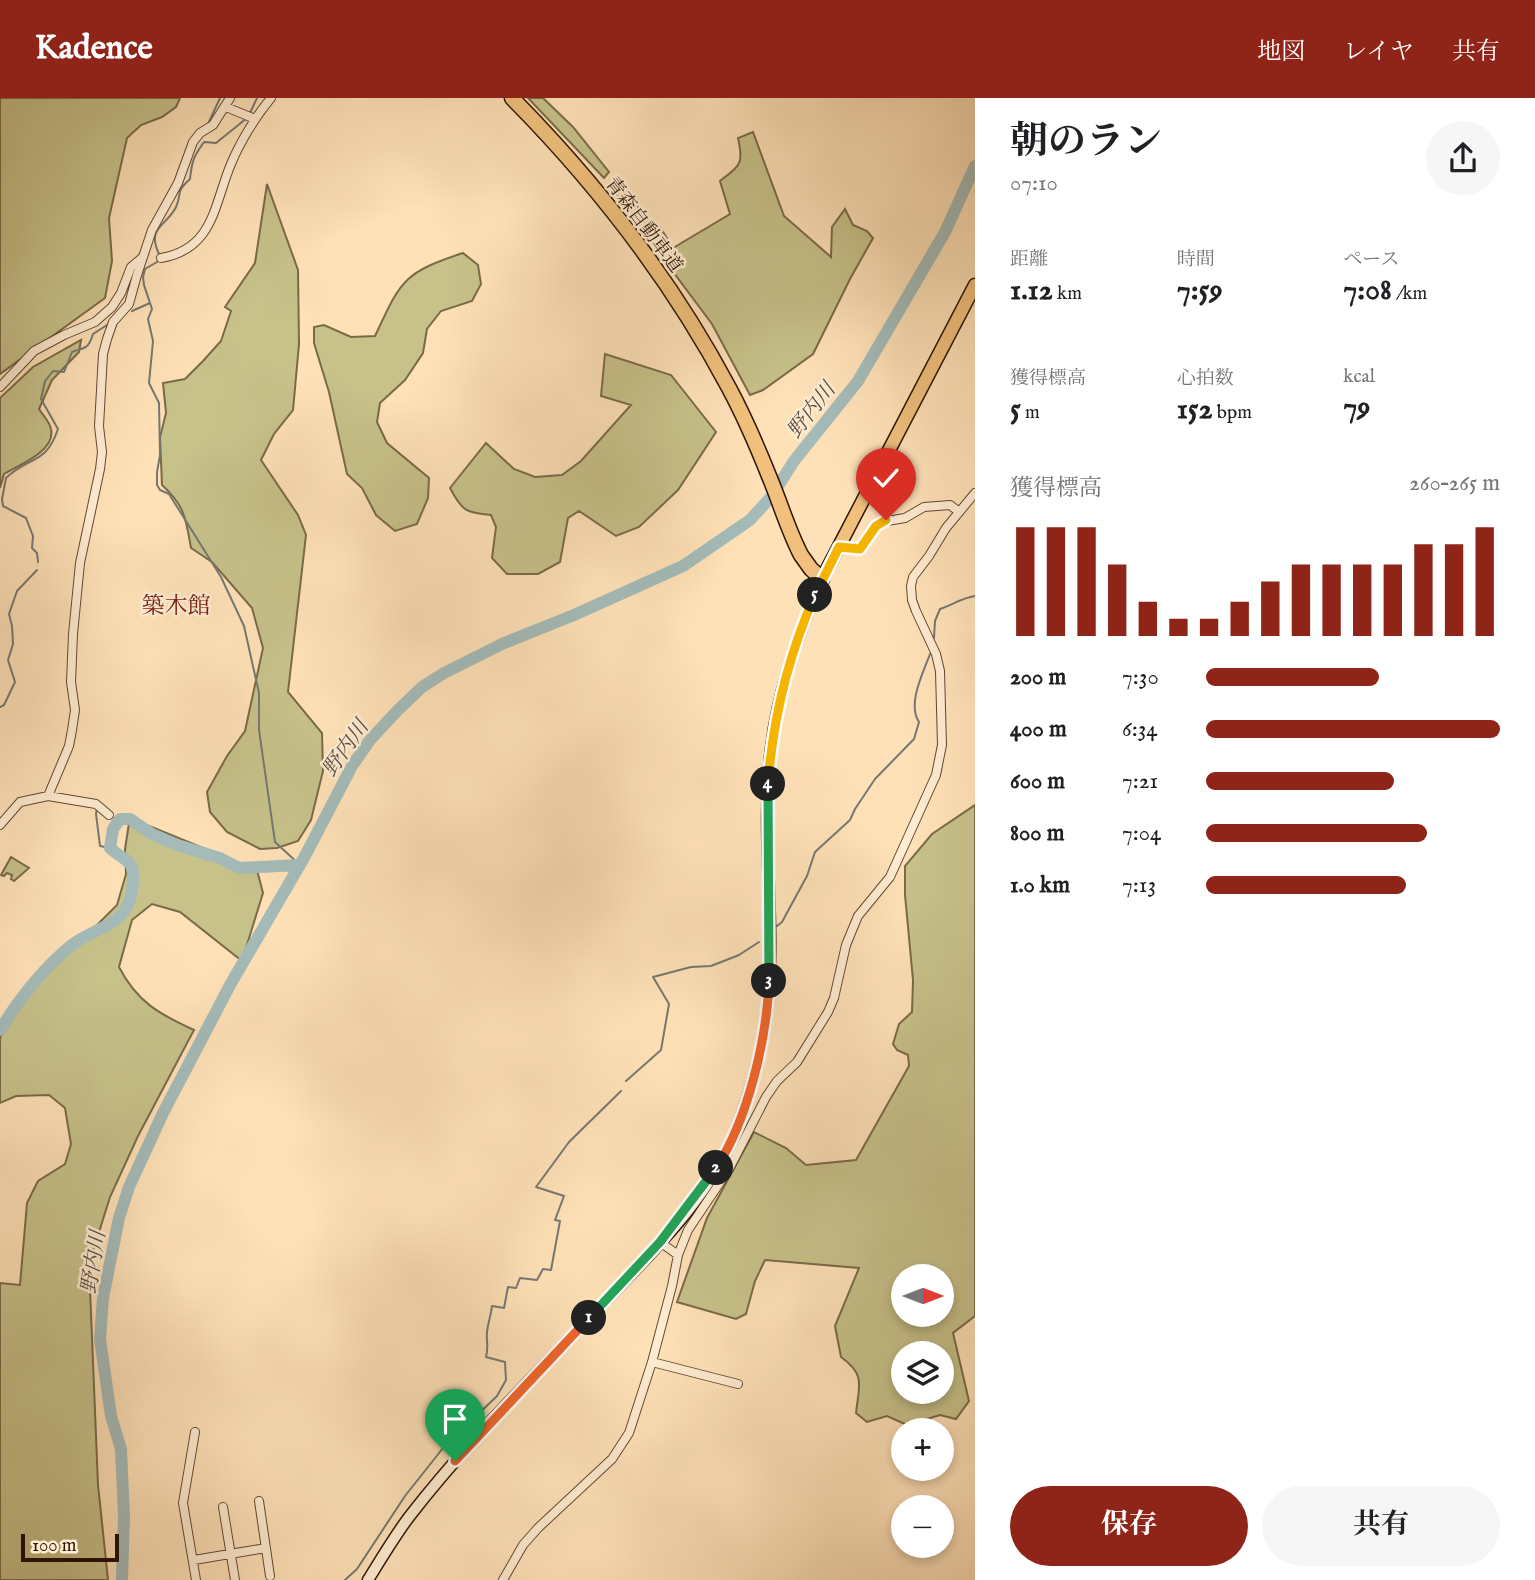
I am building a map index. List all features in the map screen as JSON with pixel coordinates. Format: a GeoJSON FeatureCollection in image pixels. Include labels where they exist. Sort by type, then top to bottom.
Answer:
{"type":"FeatureCollection","features":[{"type":"Feature","properties":{"kind":"highway","name":"青森自動車道"},"geometry":{"type":"LineString","coordinates":[[512,98],[586,178],[667,285],[729,387],[804,561],[822,579]]}},
{"type":"Feature","properties":{"kind":"main road"},"geometry":{"type":"LineString","coordinates":[[368,1580],[408,1518],[455,1461],[660,1242],[696,1198],[720,1163],[735,1133],[758,1063],[768,996],[770,941],[767,828],[771,750],[778,706],[789,664],[805,616],[822,579],[975,285]]}},
{"type":"Feature","properties":{"kind":"street"},"geometry":{"type":"LineString","coordinates":[[48,796],[69,746],[75,710],[71,682],[73,634],[80,563],[102,452],[99,426],[103,354],[113,322],[129,304],[156,221],[178,183],[193,142],[200,133],[213,125],[230,98]]}},
{"type":"Feature","properties":{"kind":"street"},"geometry":{"type":"LineString","coordinates":[[161,258],[178,255],[192,246],[205,231],[218,206],[250,117],[271,98]]}},
{"type":"Feature","properties":{"kind":"street"},"geometry":{"type":"LineString","coordinates":[[226,107],[250,117]]}},
{"type":"Feature","properties":{"kind":"street"},"geometry":{"type":"LineString","coordinates":[[0,387],[34,351],[95,322],[112,307],[121,293],[131,267],[143,256]]}},
{"type":"Feature","properties":{"kind":"street"},"geometry":{"type":"LineString","coordinates":[[503,1580],[523,1545],[612,1459],[629,1433],[652,1362],[678,1255],[688,1230],[729,1169],[766,1097],[777,1081],[797,1062],[828,1012],[834,998],[846,945],[858,916],[890,877],[936,775],[942,745],[940,671],[936,654],[912,600],[911,586],[913,577],[958,511],[975,494]]}},
{"type":"Feature","properties":{"kind":"street"},"geometry":{"type":"LineString","coordinates":[[839,547],[860,549],[881,522],[905,518],[924,507],[950,505],[958,511]]}},
{"type":"Feature","properties":{"kind":"street"},"geometry":{"type":"LineString","coordinates":[[0,825],[20,802],[48,796],[96,804],[109,815]]}},
{"type":"Feature","properties":{"kind":"street"},"geometry":{"type":"LineString","coordinates":[[660,1242],[678,1255]]}},
{"type":"Feature","properties":{"kind":"street"},"geometry":{"type":"LineString","coordinates":[[652,1362],[738,1384]]}},
{"type":"Feature","properties":{"kind":"street"},"geometry":{"type":"LineString","coordinates":[[195,1432],[183,1503],[196,1580]]}},
{"type":"Feature","properties":{"kind":"street"},"geometry":{"type":"LineString","coordinates":[[259,1501],[270,1576]]}},
{"type":"Feature","properties":{"kind":"street"},"geometry":{"type":"LineString","coordinates":[[223,1507],[235,1580]]}},
{"type":"Feature","properties":{"kind":"street"},"geometry":{"type":"LineString","coordinates":[[194,1560],[266,1548]]}},
{"type":"Feature","properties":{"kind":"shaded area"},"geometry":{"type":"Polygon","coordinates":[[[0,98],[180,98],[176,107],[162,117],[141,125],[127,138],[109,218],[112,261],[105,298],[0,374],[0,98]]]}},
{"type":"Feature","properties":{"kind":"shaded area"},"geometry":{"type":"Polygon","coordinates":[[[528,98],[543,98],[573,127],[609,172],[604,178],[528,98]]]}},
{"type":"Feature","properties":{"kind":"shaded area"},"geometry":{"type":"Polygon","coordinates":[[[753,132],[784,216],[831,257],[832,227],[845,209],[853,225],[867,231],[873,238],[813,354],[763,390],[750,395],[712,324],[609,186],[614,183],[621,186],[649,221],[660,227],[673,248],[730,214],[720,181],[739,164],[741,154],[738,138],[753,132]]]}},
{"type":"Feature","properties":{"kind":"shaded area"},"geometry":{"type":"Polygon","coordinates":[[[267,184],[298,270],[299,344],[293,410],[274,434],[261,460],[298,515],[306,535],[288,692],[322,733],[323,771],[311,820],[298,841],[277,848],[260,849],[227,832],[210,812],[207,792],[245,731],[263,648],[252,608],[212,562],[191,548],[183,514],[176,500],[162,485],[160,437],[166,413],[163,383],[185,379],[221,341],[231,311],[225,307],[255,263],[267,184]]]}},
{"type":"Feature","properties":{"kind":"shaded area"},"geometry":{"type":"Polygon","coordinates":[[[463,253],[478,265],[481,284],[472,301],[441,311],[427,329],[423,353],[405,380],[380,403],[377,422],[387,443],[429,478],[428,498],[417,524],[395,531],[376,515],[362,488],[347,474],[329,392],[314,343],[314,327],[324,325],[351,337],[375,336],[391,303],[406,281],[427,267],[463,253]]]}},
{"type":"Feature","properties":{"kind":"shaded area"},"geometry":{"type":"Polygon","coordinates":[[[81,340],[79,352],[52,380],[39,409],[51,429],[48,444],[35,456],[4,474],[0,488],[0,398],[33,367],[81,340]]]}},
{"type":"Feature","properties":{"kind":"shaded area"},"geometry":{"type":"Polygon","coordinates":[[[605,354],[671,375],[716,432],[678,490],[639,527],[616,536],[579,511],[568,518],[560,562],[538,574],[507,574],[492,558],[496,527],[491,515],[466,509],[458,502],[450,488],[486,443],[514,469],[535,477],[562,475],[581,461],[631,405],[601,396],[605,354]]]}},
{"type":"Feature","properties":{"kind":"shaded area"},"geometry":{"type":"Polygon","coordinates":[[[975,805],[975,1316],[953,1333],[969,1401],[956,1419],[940,1415],[930,1418],[887,1416],[867,1422],[856,1413],[858,1375],[841,1357],[835,1326],[859,1268],[765,1260],[755,1281],[746,1314],[736,1319],[677,1302],[707,1218],[754,1132],[786,1148],[806,1165],[856,1160],[909,1066],[908,1055],[897,1050],[893,1044],[899,1024],[912,1012],[913,980],[905,866],[932,834],[975,805]]]}},
{"type":"Feature","properties":{"kind":"shaded area"},"geometry":{"type":"Polygon","coordinates":[[[129,823],[142,823],[257,870],[263,893],[242,961],[180,912],[152,904],[132,920],[119,967],[133,989],[150,1006],[194,1030],[138,1136],[110,1197],[89,1264],[98,1485],[108,1580],[0,1580],[0,1283],[20,1285],[27,1203],[38,1181],[65,1164],[71,1144],[65,1108],[49,1095],[16,1096],[0,1103],[0,1038],[36,978],[117,905],[126,874],[125,849],[129,823]]]}},
{"type":"Feature","properties":{"kind":"shaded area"},"geometry":{"type":"Polygon","coordinates":[[[11,857],[29,868],[14,881],[11,879],[12,875],[1,875],[11,857]]]}},
{"type":"Feature","properties":{"kind":"waterway"},"geometry":{"type":"LineString","coordinates":[[208,124],[220,98]]}},
{"type":"Feature","properties":{"kind":"waterway"},"geometry":{"type":"LineString","coordinates":[[250,113],[257,98]]}},
{"type":"Feature","properties":{"kind":"waterway"},"geometry":{"type":"LineString","coordinates":[[159,254],[156,232],[176,207],[180,190],[190,179],[198,151],[204,142],[216,143],[247,118]]}},
{"type":"Feature","properties":{"kind":"waterway","name":"野内川"},"geometry":{"type":"LineString","coordinates":[[122,1580],[124,1517],[121,1449],[111,1416],[100,1339],[103,1298],[119,1218],[129,1187],[163,1113],[230,985],[305,856],[352,766],[370,740],[397,711],[422,687],[444,673],[502,644],[683,566],[750,520],[771,497],[794,461],[858,381],[945,232],[975,166]]}},
{"type":"Feature","properties":{"kind":"waterway"},"geometry":{"type":"LineString","coordinates":[[158,259],[145,269],[143,277],[152,309],[148,319],[153,341],[149,383],[159,403],[160,455],[157,485],[160,490],[169,494],[221,577],[244,626],[259,693],[259,730],[275,842],[300,865]]}},
{"type":"Feature","properties":{"kind":"waterway"},"geometry":{"type":"LineString","coordinates":[[132,311],[150,303]]}},
{"type":"Feature","properties":{"kind":"waterway"},"geometry":{"type":"LineString","coordinates":[[38,562],[37,553],[32,548],[33,536],[26,518],[3,506],[6,478],[42,455],[58,429],[41,399],[45,381],[53,371],[64,372],[72,352],[86,347],[93,334],[107,325]]}},
{"type":"Feature","properties":{"kind":"waterway"},"geometry":{"type":"LineString","coordinates":[[0,707],[4,705],[15,682],[8,660],[13,644],[9,614],[17,591],[37,570]]}},
{"type":"Feature","properties":{"kind":"waterway"},"geometry":{"type":"LineString","coordinates":[[934,638],[935,621],[940,609],[975,596]]}},
{"type":"Feature","properties":{"kind":"waterway"},"geometry":{"type":"LineString","coordinates":[[777,926],[782,922],[807,876],[815,852],[850,820],[875,779],[914,739],[919,722],[915,698],[930,654]]}},
{"type":"Feature","properties":{"kind":"waterway"},"geometry":{"type":"LineString","coordinates":[[97,808],[100,846],[110,848]]}},
{"type":"Feature","properties":{"kind":"waterway"},"geometry":{"type":"LineString","coordinates":[[0,1030],[31,986],[58,957],[78,941],[116,920],[129,903],[132,867],[110,848],[113,829],[120,819],[130,819],[152,834],[220,858],[239,868],[300,865]]}},
{"type":"Feature","properties":{"kind":"waterway"},"geometry":{"type":"LineString","coordinates":[[626,1081],[661,1050],[669,1004],[653,977],[691,967],[711,966],[739,955],[759,942]]}},
{"type":"Feature","properties":{"kind":"waterway"},"geometry":{"type":"LineString","coordinates":[[345,1580],[357,1569],[405,1496],[443,1448],[497,1396],[506,1380],[505,1362],[486,1357],[492,1306],[504,1308],[508,1287],[516,1288],[520,1278],[537,1280],[543,1269],[551,1270],[560,1221],[555,1220],[564,1196],[536,1187],[569,1142],[621,1091]]}},
{"type":"Feature","properties":{"kind":"district","name":"築木館"},"geometry":{"type":"Point","coordinates":[176,605]}},
{"type":"Feature","properties":{"kind":"route"},"geometry":{"type":"LineString","coordinates":[[455,1461],[660,1242],[704,1188],[735,1133],[764,1036],[770,941],[768,788],[778,706],[805,616],[839,547],[860,549],[876,526],[886,520]]}}]}
